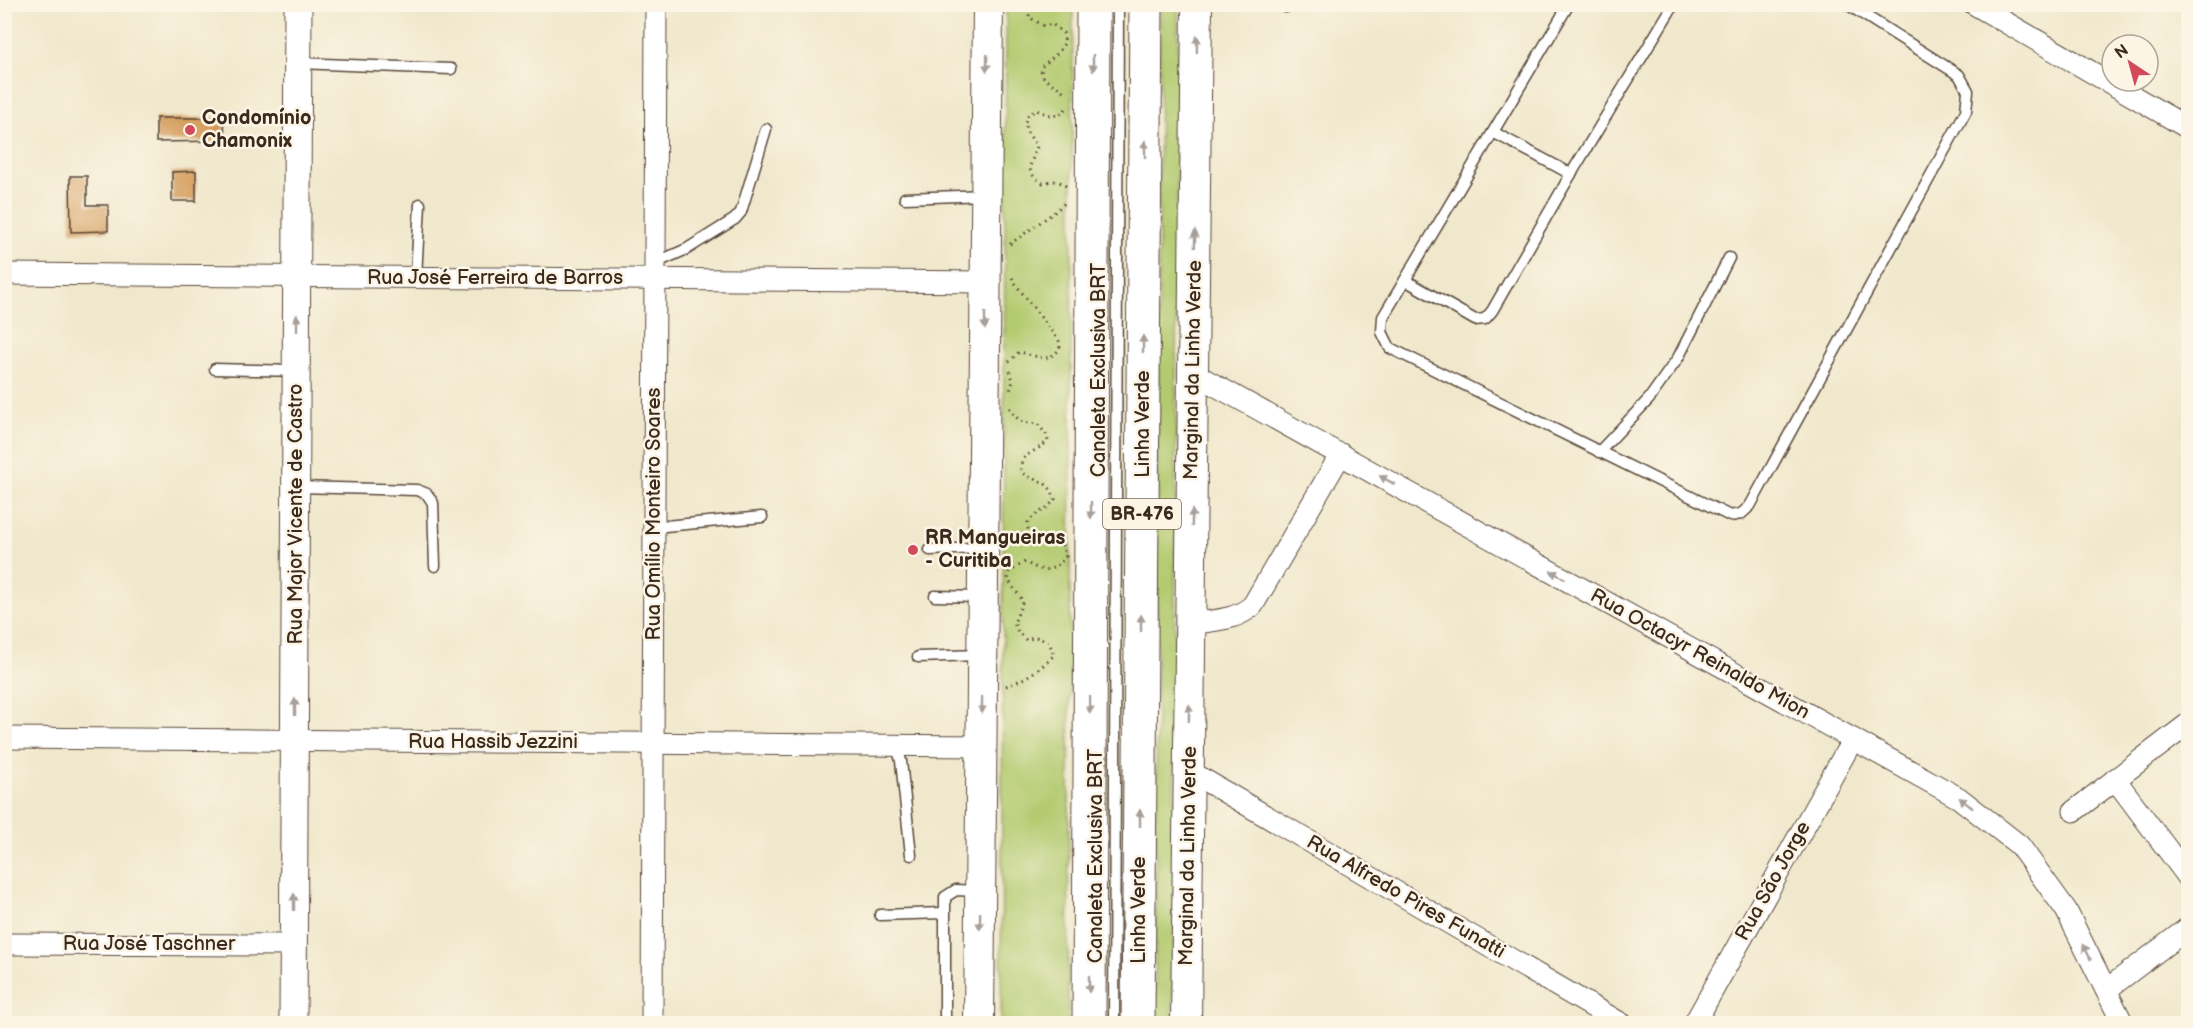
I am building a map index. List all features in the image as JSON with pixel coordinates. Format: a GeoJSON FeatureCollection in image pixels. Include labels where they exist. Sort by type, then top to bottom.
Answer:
{"type":"FeatureCollection","features":[{"type":"Feature","properties":{"kind":"highway","name":"BR-476"},"geometry":{"type":"LineString","coordinates":[[1089,1023],[1093,4]]}},
{"type":"Feature","properties":{"kind":"highway","name":"Linha Verde"},"geometry":{"type":"LineString","coordinates":[[1138,1023],[1146,4]]}},
{"type":"Feature","properties":{"kind":"main road"},"geometry":{"type":"LineString","coordinates":[[979,1023],[983,548],[997,276],[986,195],[988,4]]}},
{"type":"Feature","properties":{"kind":"main road","name":"Marginal da Linha Verde"},"geometry":{"type":"LineString","coordinates":[[1186,1023],[1197,4]]}},
{"type":"Feature","properties":{"kind":"street","name":"Rua Major Vicente de Castro"},"geometry":{"type":"LineString","coordinates":[[293,1023],[298,4]]}},
{"type":"Feature","properties":{"kind":"street","name":"Rua Omílio Monteiro Soares"},"geometry":{"type":"LineString","coordinates":[[652,1023],[656,4]]}},
{"type":"Feature","properties":{"kind":"street"},"geometry":{"type":"LineString","coordinates":[[1974,4],[2188,128]]}},
{"type":"Feature","properties":{"kind":"street","name":"Rua José Ferreira de Barros"},"geometry":{"type":"LineString","coordinates":[[4,274],[416,277],[655,271],[997,276]]}},
{"type":"Feature","properties":{"kind":"street","name":"Rua Octacyr Reinaldo Mion"},"geometry":{"type":"LineString","coordinates":[[1193,373],[1959,798],[2019,844],[2066,910],[2122,1023]]}},
{"type":"Feature","properties":{"kind":"street"},"geometry":{"type":"LineString","coordinates":[[1190,624],[1233,617],[1244,613],[1253,605],[1341,454]]}},
{"type":"Feature","properties":{"kind":"street"},"geometry":{"type":"LineString","coordinates":[[2074,811],[2188,724]]}},
{"type":"Feature","properties":{"kind":"street","name":"Rua Hassib Jezzini"},"geometry":{"type":"LineString","coordinates":[[4,738],[982,747]]}},
{"type":"Feature","properties":{"kind":"street","name":"Rua São Jorge"},"geometry":{"type":"LineString","coordinates":[[1694,1023],[1853,739]]}},
{"type":"Feature","properties":{"kind":"street","name":"Rua Alfredo Pires Funatti"},"geometry":{"type":"LineString","coordinates":[[1189,771],[1622,1023]]}},
{"type":"Feature","properties":{"kind":"street"},"geometry":{"type":"LineString","coordinates":[[2115,778],[2188,876]]}},
{"type":"Feature","properties":{"kind":"street"},"geometry":{"type":"LineString","coordinates":[[2106,990],[2188,928]]}},
{"type":"Feature","properties":{"kind":"street","name":"Rua José Taschner"},"geometry":{"type":"LineString","coordinates":[[4,944],[293,945]]}},
{"type":"Feature","properties":{"kind":"lane","name":"Canaleta Exclusiva BRT"},"geometry":{"type":"LineString","coordinates":[[1114,1023],[1118,4]]}},
{"type":"Feature","properties":{"kind":"lane"},"geometry":{"type":"LineString","coordinates":[[1569,4],[1383,316],[1382,332],[1390,348],[1730,516],[1741,514],[1750,506],[1966,111],[1968,92],[1959,75],[1846,4]]}},
{"type":"Feature","properties":{"kind":"lane"},"geometry":{"type":"LineString","coordinates":[[1405,280],[1475,320],[1485,319],[1492,311],[1571,174],[1674,4]]}},
{"type":"Feature","properties":{"kind":"lane"},"geometry":{"type":"LineString","coordinates":[[298,63],[451,69]]}},
{"type":"Feature","properties":{"kind":"lane"},"geometry":{"type":"LineString","coordinates":[[655,271],[741,213],[766,129]]}},
{"type":"Feature","properties":{"kind":"lane"},"geometry":{"type":"LineString","coordinates":[[1493,132],[1571,174]]}},
{"type":"Feature","properties":{"kind":"lane"},"geometry":{"type":"LineString","coordinates":[[905,198],[986,195]]}},
{"type":"Feature","properties":{"kind":"lane"},"geometry":{"type":"LineString","coordinates":[[416,277],[420,204]]}},
{"type":"Feature","properties":{"kind":"lane"},"geometry":{"type":"LineString","coordinates":[[1599,452],[1649,399],[1678,358],[1729,258]]}},
{"type":"Feature","properties":{"kind":"lane"},"geometry":{"type":"LineString","coordinates":[[215,369],[296,371]]}},
{"type":"Feature","properties":{"kind":"lane"},"geometry":{"type":"LineString","coordinates":[[296,487],[417,490],[427,494],[433,503],[435,566]]}},
{"type":"Feature","properties":{"kind":"lane"},"geometry":{"type":"LineString","coordinates":[[654,527],[762,516]]}},
{"type":"Feature","properties":{"kind":"lane"},"geometry":{"type":"LineString","coordinates":[[930,550],[983,548]]}},
{"type":"Feature","properties":{"kind":"lane"},"geometry":{"type":"LineString","coordinates":[[935,596],[983,597]]}},
{"type":"Feature","properties":{"kind":"lane"},"geometry":{"type":"LineString","coordinates":[[918,657],[982,654]]}},
{"type":"Feature","properties":{"kind":"lane"},"geometry":{"type":"LineString","coordinates":[[897,746],[901,761],[911,855]]}},
{"type":"Feature","properties":{"kind":"lane"},"geometry":{"type":"LineString","coordinates":[[943,1023],[945,1018],[945,897],[956,890],[980,891]]}},
{"type":"Feature","properties":{"kind":"lane"},"geometry":{"type":"LineString","coordinates":[[880,915],[944,913]]}},
{"type":"Feature","properties":{"kind":"path"},"geometry":{"type":"LineString","coordinates":[[1034,4],[1030,9],[1029,17],[1044,26],[1052,24],[1063,33],[1065,42],[1058,53],[1041,67],[1041,74],[1047,82],[1064,91],[1068,99]]}},
{"type":"Feature","properties":{"kind":"path"},"geometry":{"type":"LineString","coordinates":[[1068,107],[1062,114],[1055,116],[1036,110],[1028,115],[1025,122],[1027,132],[1037,146],[1035,156],[1029,165],[1030,171],[1043,183],[1061,182],[1070,189]]}},
{"type":"Feature","properties":{"kind":"path"},"geometry":{"type":"LineString","coordinates":[[1007,246],[1056,211],[1066,202],[1068,196]]}},
{"type":"Feature","properties":{"kind":"path"},"geometry":{"type":"LineString","coordinates":[[997,276],[1017,286],[1059,341],[1060,349],[1052,358],[1042,359],[1034,354],[1019,352],[1012,357],[1008,364],[1012,381],[1009,406],[1019,421],[1029,424],[1037,423],[1046,434],[1048,441],[1039,451],[1031,453],[1024,459],[1022,468],[1025,477],[1042,482],[1051,489],[1055,499],[1047,509],[1031,517],[1027,524],[1028,531],[1035,540],[1044,543],[1052,541],[1061,543],[1066,556],[1059,565],[1052,569],[1034,568],[1025,562],[1009,572],[1008,580],[1023,601],[1014,623],[1018,632],[1026,640],[1036,637],[1049,642],[1054,655],[1043,666],[1016,683],[1006,686]]}},
{"type":"Feature","properties":{"kind":"green space"},"geometry":{"type":"Polygon","coordinates":[[[1178,4],[1173,1023],[1155,1024],[1160,5],[1178,4]]]}},
{"type":"Feature","properties":{"kind":"green space"},"geometry":{"type":"Polygon","coordinates":[[[1006,5],[1073,5],[1068,1023],[1001,1023],[1006,5]]]}},
{"type":"Feature","properties":{"kind":"building","name":"Condomínio Chamonix"},"geometry":{"type":"Polygon","coordinates":[[[156,118],[224,118],[225,141],[156,142],[156,118]]]}},
{"type":"Feature","properties":{"kind":"building"},"geometry":{"type":"Polygon","coordinates":[[[196,171],[196,201],[172,201],[172,172],[196,171]]]}},
{"type":"Feature","properties":{"kind":"building"},"geometry":{"type":"Polygon","coordinates":[[[70,176],[87,176],[87,205],[108,205],[108,231],[71,232],[70,176]]]}},
{"type":"Feature","properties":{"kind":"place","name":"Condomínio Chamonix"},"geometry":{"type":"Point","coordinates":[190,130]}},
{"type":"Feature","properties":{"kind":"place","name":"RR Mangueiras - Curitiba"},"geometry":{"type":"Point","coordinates":[913,550]}}]}
